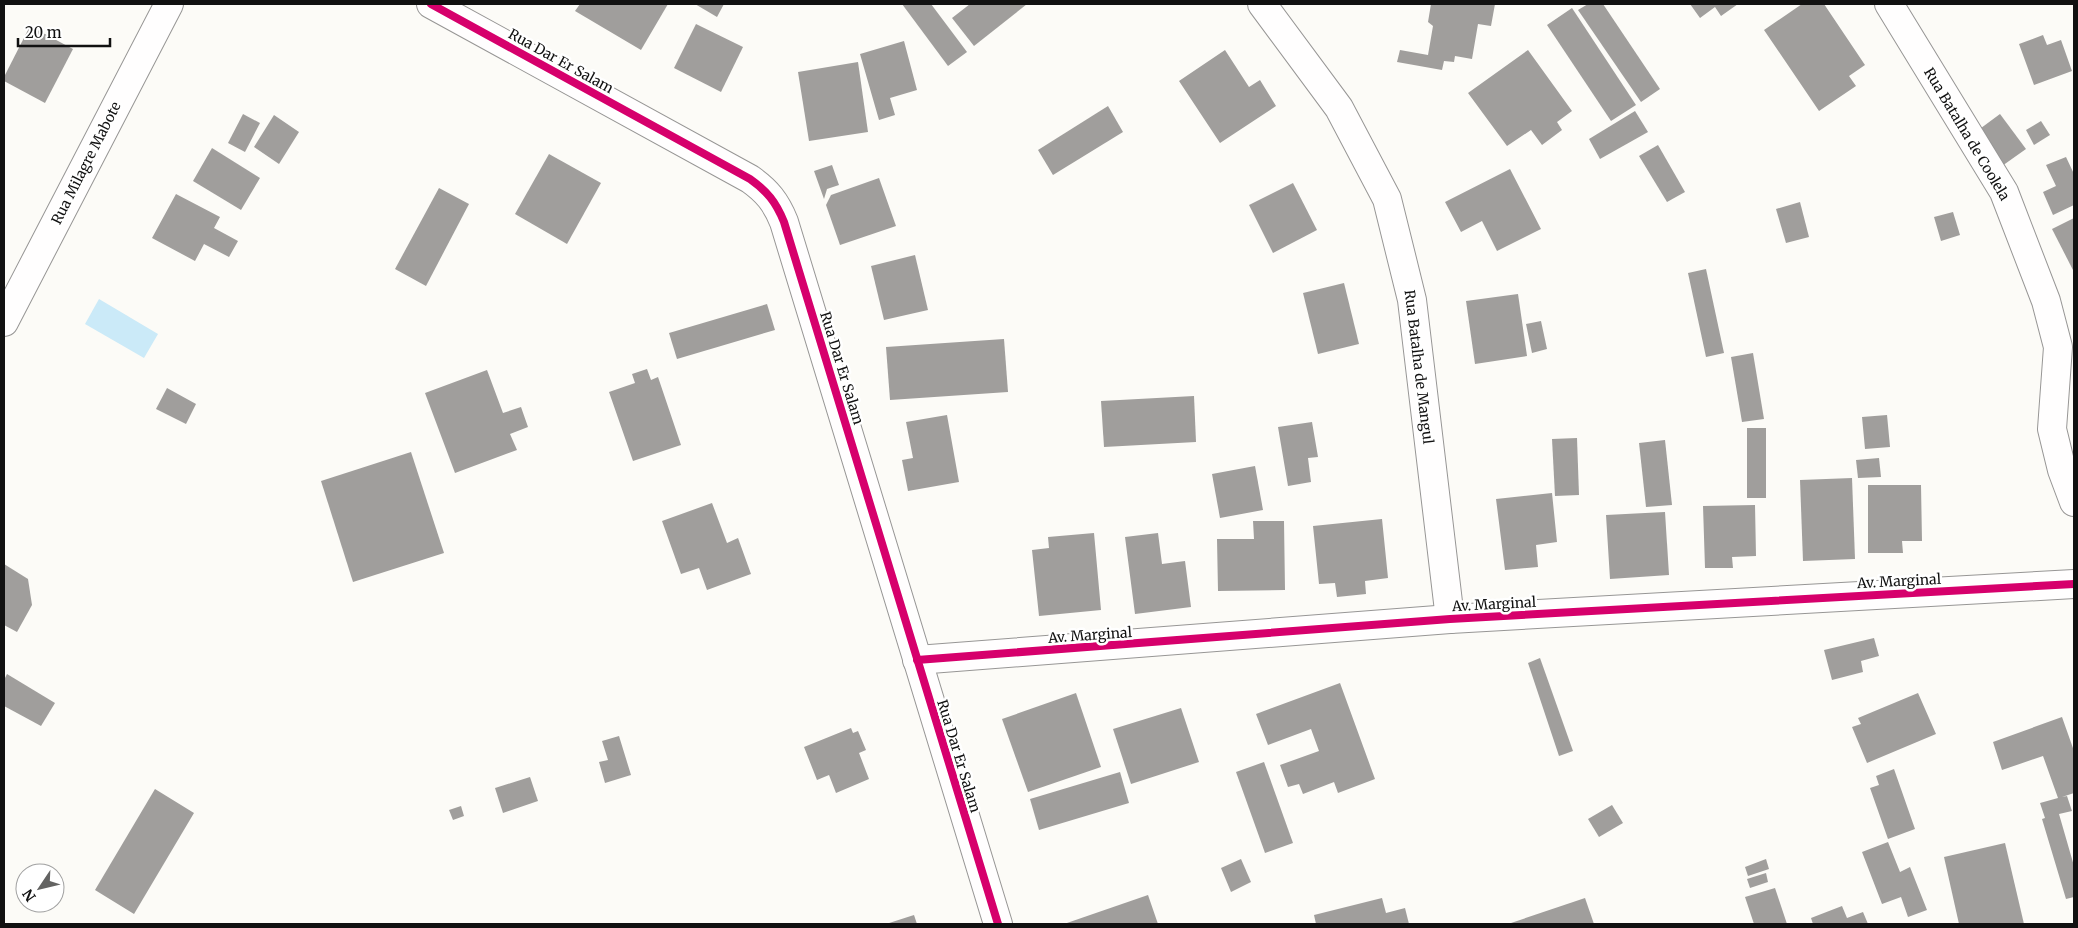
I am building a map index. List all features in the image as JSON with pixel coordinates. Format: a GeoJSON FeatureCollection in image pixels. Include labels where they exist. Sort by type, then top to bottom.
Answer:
{"type":"FeatureCollection","features":[{"type":"Feature","properties":{"kind":"street","name":"Rua Milagre Mabote"},"geometry":{"type":"LineString","coordinates":[[4,322],[169,4]]}},
{"type":"Feature","properties":{"kind":"street","name":"Rua Dar Er Salam"},"geometry":{"type":"LineString","coordinates":[[431,4],[750,179],[765,190],[777,204],[998,924]]}},
{"type":"Feature","properties":{"kind":"street","name":"Rua Batalha de Mangul"},"geometry":{"type":"LineString","coordinates":[[1262,4],[1339,108],[1387,199],[1412,300],[1450,620]]}},
{"type":"Feature","properties":{"kind":"street","name":"Rua Batalha de Coolela"},"geometry":{"type":"LineString","coordinates":[[1889,4],[2004,192],[2046,301],[2058,347],[2052,429],[2062,470],[2074,502]]}},
{"type":"Feature","properties":{"kind":"street","name":"Av. Marginal"},"geometry":{"type":"LineString","coordinates":[[917,660],[1450,620],[2074,584]]}},
{"type":"Feature","properties":{"kind":"water"},"geometry":{"type":"Polygon","coordinates":[[[99,299],[158,334],[144,358],[85,324],[99,299]]]}},
{"type":"Feature","properties":{"kind":"building"},"geometry":{"type":"Polygon","coordinates":[[[580,4],[668,4],[641,50],[575,11],[580,4]]]}},
{"type":"Feature","properties":{"kind":"building"},"geometry":{"type":"Polygon","coordinates":[[[695,4],[724,4],[717,17],[695,4]]]}},
{"type":"Feature","properties":{"kind":"building"},"geometry":{"type":"Polygon","coordinates":[[[902,4],[931,4],[967,52],[948,66],[902,4]]]}},
{"type":"Feature","properties":{"kind":"building"},"geometry":{"type":"Polygon","coordinates":[[[970,4],[1027,4],[974,46],[952,18],[970,4]]]}},
{"type":"Feature","properties":{"kind":"building"},"geometry":{"type":"Polygon","coordinates":[[[1431,4],[1495,4],[1491,26],[1478,24],[1472,59],[1455,56],[1454,62],[1444,61],[1442,70],[1397,62],[1400,50],[1428,55],[1433,26],[1428,22],[1431,4]]]}},
{"type":"Feature","properties":{"kind":"building"},"geometry":{"type":"Polygon","coordinates":[[[1588,4],[1603,4],[1660,89],[1641,102],[1578,10],[1588,4]]]}},
{"type":"Feature","properties":{"kind":"building"},"geometry":{"type":"Polygon","coordinates":[[[1690,4],[1738,4],[1721,16],[1715,7],[1700,18],[1690,4]]]}},
{"type":"Feature","properties":{"kind":"building"},"geometry":{"type":"Polygon","coordinates":[[[1802,4],[1824,4],[1865,65],[1849,76],[1856,86],[1819,111],[1764,30],[1802,4]]]}},
{"type":"Feature","properties":{"kind":"building"},"geometry":{"type":"Polygon","coordinates":[[[1572,8],[1636,105],[1611,121],[1547,25],[1572,8]]]}},
{"type":"Feature","properties":{"kind":"building"},"geometry":{"type":"Polygon","coordinates":[[[696,24],[743,47],[721,92],[674,68],[696,24]]]}},
{"type":"Feature","properties":{"kind":"building"},"geometry":{"type":"Polygon","coordinates":[[[30,26],[73,49],[45,103],[4,81],[4,77],[30,26]]]}},
{"type":"Feature","properties":{"kind":"building"},"geometry":{"type":"Polygon","coordinates":[[[2043,35],[2047,45],[2061,40],[2072,71],[2034,85],[2019,44],[2043,35]]]}},
{"type":"Feature","properties":{"kind":"building"},"geometry":{"type":"Polygon","coordinates":[[[904,41],[917,90],[890,98],[895,115],[879,120],[860,54],[904,41]]]}},
{"type":"Feature","properties":{"kind":"building"},"geometry":{"type":"Polygon","coordinates":[[[1225,50],[1249,87],[1260,80],[1276,106],[1220,143],[1179,81],[1225,50]]]}},
{"type":"Feature","properties":{"kind":"building"},"geometry":{"type":"Polygon","coordinates":[[[1528,50],[1572,111],[1557,122],[1562,130],[1542,145],[1531,130],[1507,146],[1468,93],[1528,50]]]}},
{"type":"Feature","properties":{"kind":"building"},"geometry":{"type":"Polygon","coordinates":[[[858,62],[868,132],[809,141],[798,72],[858,62]]]}},
{"type":"Feature","properties":{"kind":"building"},"geometry":{"type":"Polygon","coordinates":[[[1108,106],[1123,132],[1053,175],[1038,150],[1108,106]]]}},
{"type":"Feature","properties":{"kind":"building"},"geometry":{"type":"Polygon","coordinates":[[[1635,111],[1648,132],[1600,159],[1589,139],[1635,111]]]}},
{"type":"Feature","properties":{"kind":"building"},"geometry":{"type":"Polygon","coordinates":[[[243,114],[260,123],[245,152],[228,143],[243,114]]]}},
{"type":"Feature","properties":{"kind":"building"},"geometry":{"type":"Polygon","coordinates":[[[2000,114],[2026,149],[2002,166],[1977,131],[2000,114]]]}},
{"type":"Feature","properties":{"kind":"building"},"geometry":{"type":"Polygon","coordinates":[[[274,115],[299,132],[279,164],[254,147],[274,115]]]}},
{"type":"Feature","properties":{"kind":"building"},"geometry":{"type":"Polygon","coordinates":[[[2041,121],[2050,135],[2034,145],[2026,130],[2041,121]]]}},
{"type":"Feature","properties":{"kind":"building"},"geometry":{"type":"Polygon","coordinates":[[[1658,145],[1685,192],[1667,202],[1639,156],[1658,145]]]}},
{"type":"Feature","properties":{"kind":"building"},"geometry":{"type":"Polygon","coordinates":[[[212,148],[260,178],[241,210],[193,181],[212,148]]]}},
{"type":"Feature","properties":{"kind":"building"},"geometry":{"type":"Polygon","coordinates":[[[549,154],[601,183],[567,244],[515,214],[549,154]]]}},
{"type":"Feature","properties":{"kind":"building"},"geometry":{"type":"Polygon","coordinates":[[[2066,157],[2074,174],[2074,205],[2053,215],[2043,192],[2056,186],[2046,165],[2066,157]]]}},
{"type":"Feature","properties":{"kind":"building"},"geometry":{"type":"Polygon","coordinates":[[[832,165],[839,185],[827,189],[824,199],[814,171],[832,165]]]}},
{"type":"Feature","properties":{"kind":"building"},"geometry":{"type":"Polygon","coordinates":[[[1510,169],[1541,229],[1497,251],[1482,221],[1461,232],[1445,202],[1510,169]]]}},
{"type":"Feature","properties":{"kind":"building"},"geometry":{"type":"Polygon","coordinates":[[[879,178],[896,226],[840,245],[826,205],[831,195],[879,178]]]}},
{"type":"Feature","properties":{"kind":"building"},"geometry":{"type":"Polygon","coordinates":[[[1293,183],[1317,230],[1273,253],[1249,205],[1293,183]]]}},
{"type":"Feature","properties":{"kind":"building"},"geometry":{"type":"Polygon","coordinates":[[[439,188],[469,204],[426,286],[395,269],[439,188]]]}},
{"type":"Feature","properties":{"kind":"building"},"geometry":{"type":"Polygon","coordinates":[[[176,194],[220,217],[214,228],[238,241],[229,257],[204,244],[195,261],[152,238],[176,194]]]}},
{"type":"Feature","properties":{"kind":"building"},"geometry":{"type":"Polygon","coordinates":[[[1800,202],[1809,237],[1786,243],[1776,209],[1800,202]]]}},
{"type":"Feature","properties":{"kind":"building"},"geometry":{"type":"Polygon","coordinates":[[[1953,212],[1960,235],[1941,241],[1934,217],[1953,212]]]}},
{"type":"Feature","properties":{"kind":"building"},"geometry":{"type":"Polygon","coordinates":[[[2074,218],[2074,272],[2052,229],[2074,218]]]}},
{"type":"Feature","properties":{"kind":"building"},"geometry":{"type":"Polygon","coordinates":[[[915,255],[928,310],[884,320],[871,266],[915,255]]]}},
{"type":"Feature","properties":{"kind":"building"},"geometry":{"type":"Polygon","coordinates":[[[1706,269],[1724,353],[1706,357],[1688,273],[1706,269]]]}},
{"type":"Feature","properties":{"kind":"building"},"geometry":{"type":"Polygon","coordinates":[[[1344,283],[1359,344],[1318,354],[1303,293],[1344,283]]]}},
{"type":"Feature","properties":{"kind":"building"},"geometry":{"type":"Polygon","coordinates":[[[1518,294],[1527,356],[1475,364],[1466,301],[1518,294]]]}},
{"type":"Feature","properties":{"kind":"building"},"geometry":{"type":"Polygon","coordinates":[[[767,304],[775,330],[677,359],[669,333],[767,304]]]}},
{"type":"Feature","properties":{"kind":"building"},"geometry":{"type":"Polygon","coordinates":[[[1541,321],[1547,349],[1532,353],[1526,324],[1541,321]]]}},
{"type":"Feature","properties":{"kind":"building"},"geometry":{"type":"Polygon","coordinates":[[[1004,339],[1008,392],[890,400],[886,347],[1004,339]]]}},
{"type":"Feature","properties":{"kind":"building"},"geometry":{"type":"Polygon","coordinates":[[[1753,353],[1764,419],[1742,422],[1731,357],[1753,353]]]}},
{"type":"Feature","properties":{"kind":"building"},"geometry":{"type":"Polygon","coordinates":[[[647,369],[651,380],[658,377],[681,445],[633,461],[609,392],[635,383],[632,374],[647,369]]]}},
{"type":"Feature","properties":{"kind":"building"},"geometry":{"type":"Polygon","coordinates":[[[487,370],[503,413],[521,407],[528,427],[510,434],[517,450],[455,473],[425,393],[487,370]]]}},
{"type":"Feature","properties":{"kind":"building"},"geometry":{"type":"Polygon","coordinates":[[[167,388],[196,404],[186,424],[156,409],[167,388]]]}},
{"type":"Feature","properties":{"kind":"building"},"geometry":{"type":"Polygon","coordinates":[[[1194,396],[1196,442],[1104,447],[1101,401],[1194,396]]]}},
{"type":"Feature","properties":{"kind":"building"},"geometry":{"type":"Polygon","coordinates":[[[947,415],[959,482],[908,491],[902,460],[913,458],[906,422],[947,415]]]}},
{"type":"Feature","properties":{"kind":"building"},"geometry":{"type":"Polygon","coordinates":[[[1887,415],[1890,447],[1865,449],[1862,417],[1887,415]]]}},
{"type":"Feature","properties":{"kind":"building"},"geometry":{"type":"Polygon","coordinates":[[[1312,422],[1318,457],[1308,458],[1311,482],[1288,486],[1278,427],[1312,422]]]}},
{"type":"Feature","properties":{"kind":"building"},"geometry":{"type":"Polygon","coordinates":[[[1747,428],[1766,428],[1766,498],[1747,498],[1747,428]]]}},
{"type":"Feature","properties":{"kind":"building"},"geometry":{"type":"Polygon","coordinates":[[[1577,438],[1579,495],[1555,496],[1552,439],[1577,438]]]}},
{"type":"Feature","properties":{"kind":"building"},"geometry":{"type":"Polygon","coordinates":[[[1665,440],[1672,505],[1646,507],[1639,443],[1665,440]]]}},
{"type":"Feature","properties":{"kind":"building"},"geometry":{"type":"Polygon","coordinates":[[[411,452],[444,553],[353,582],[321,481],[411,452]]]}},
{"type":"Feature","properties":{"kind":"building"},"geometry":{"type":"Polygon","coordinates":[[[1879,458],[1881,477],[1858,478],[1856,460],[1879,458]]]}},
{"type":"Feature","properties":{"kind":"building"},"geometry":{"type":"Polygon","coordinates":[[[1255,466],[1263,510],[1220,518],[1212,474],[1255,466]]]}},
{"type":"Feature","properties":{"kind":"building"},"geometry":{"type":"Polygon","coordinates":[[[1852,478],[1855,559],[1803,561],[1800,480],[1852,478]]]}},
{"type":"Feature","properties":{"kind":"building"},"geometry":{"type":"Polygon","coordinates":[[[1868,485],[1921,485],[1922,541],[1902,541],[1903,553],[1868,553],[1868,485]]]}},
{"type":"Feature","properties":{"kind":"building"},"geometry":{"type":"Polygon","coordinates":[[[1552,493],[1557,542],[1536,545],[1538,567],[1505,570],[1496,499],[1552,493]]]}},
{"type":"Feature","properties":{"kind":"building"},"geometry":{"type":"Polygon","coordinates":[[[712,503],[727,543],[738,538],[751,574],[707,590],[699,568],[681,574],[662,521],[712,503]]]}},
{"type":"Feature","properties":{"kind":"building"},"geometry":{"type":"Polygon","coordinates":[[[1755,505],[1756,556],[1732,557],[1733,568],[1705,568],[1703,506],[1755,505]]]}},
{"type":"Feature","properties":{"kind":"building"},"geometry":{"type":"Polygon","coordinates":[[[1665,512],[1669,575],[1610,579],[1606,515],[1665,512]]]}},
{"type":"Feature","properties":{"kind":"building"},"geometry":{"type":"Polygon","coordinates":[[[1382,519],[1388,578],[1365,581],[1366,594],[1337,597],[1335,583],[1319,584],[1313,526],[1382,519]]]}},
{"type":"Feature","properties":{"kind":"building"},"geometry":{"type":"Polygon","coordinates":[[[1253,521],[1284,521],[1285,590],[1218,591],[1217,539],[1254,539],[1253,521]]]}},
{"type":"Feature","properties":{"kind":"building"},"geometry":{"type":"Polygon","coordinates":[[[1094,533],[1101,610],[1039,616],[1032,550],[1049,548],[1048,537],[1094,533]]]}},
{"type":"Feature","properties":{"kind":"building"},"geometry":{"type":"Polygon","coordinates":[[[1158,533],[1162,564],[1185,561],[1191,607],[1135,614],[1125,537],[1158,533]]]}},
{"type":"Feature","properties":{"kind":"building"},"geometry":{"type":"Polygon","coordinates":[[[4,564],[28,579],[32,605],[17,632],[4,625],[4,564]]]}},
{"type":"Feature","properties":{"kind":"building"},"geometry":{"type":"Polygon","coordinates":[[[1874,638],[1879,656],[1861,661],[1863,672],[1832,680],[1824,650],[1874,638]]]}},
{"type":"Feature","properties":{"kind":"building"},"geometry":{"type":"Polygon","coordinates":[[[1540,658],[1573,751],[1559,756],[1528,663],[1540,658]]]}},
{"type":"Feature","properties":{"kind":"building"},"geometry":{"type":"Polygon","coordinates":[[[7,674],[55,703],[41,726],[4,706],[4,680],[7,674]]]}},
{"type":"Feature","properties":{"kind":"building"},"geometry":{"type":"Polygon","coordinates":[[[1340,683],[1375,779],[1338,793],[1334,782],[1303,794],[1299,784],[1288,787],[1280,765],[1319,751],[1311,729],[1268,745],[1256,714],[1340,683]]]}},
{"type":"Feature","properties":{"kind":"building"},"geometry":{"type":"Polygon","coordinates":[[[1076,693],[1101,767],[1028,792],[1002,719],[1076,693]]]}},
{"type":"Feature","properties":{"kind":"building"},"geometry":{"type":"Polygon","coordinates":[[[1918,693],[1936,734],[1867,763],[1852,727],[1861,724],[1858,718],[1918,693]]]}},
{"type":"Feature","properties":{"kind":"building"},"geometry":{"type":"Polygon","coordinates":[[[1181,708],[1199,762],[1131,784],[1113,729],[1181,708]]]}},
{"type":"Feature","properties":{"kind":"building"},"geometry":{"type":"Polygon","coordinates":[[[2062,717],[2074,751],[2074,793],[2062,797],[2067,796],[2072,811],[2059,814],[2074,866],[2074,897],[2066,899],[2042,819],[2045,818],[2040,803],[2058,798],[2043,756],[2002,770],[1993,742],[2062,717]]]}},
{"type":"Feature","properties":{"kind":"building"},"geometry":{"type":"Polygon","coordinates":[[[851,728],[853,733],[858,731],[866,750],[859,753],[869,779],[836,793],[829,775],[817,780],[804,747],[851,728]]]}},
{"type":"Feature","properties":{"kind":"building"},"geometry":{"type":"Polygon","coordinates":[[[619,736],[631,775],[605,783],[599,762],[608,760],[602,741],[619,736]]]}},
{"type":"Feature","properties":{"kind":"building"},"geometry":{"type":"Polygon","coordinates":[[[1264,762],[1293,843],[1265,853],[1236,772],[1264,762]]]}},
{"type":"Feature","properties":{"kind":"building"},"geometry":{"type":"Polygon","coordinates":[[[1894,769],[1915,829],[1888,839],[1870,788],[1879,785],[1876,776],[1894,769]]]}},
{"type":"Feature","properties":{"kind":"building"},"geometry":{"type":"Polygon","coordinates":[[[1120,772],[1129,803],[1039,830],[1030,799],[1120,772]]]}},
{"type":"Feature","properties":{"kind":"building"},"geometry":{"type":"Polygon","coordinates":[[[530,777],[538,801],[503,813],[495,788],[530,777]]]}},
{"type":"Feature","properties":{"kind":"building"},"geometry":{"type":"Polygon","coordinates":[[[155,789],[194,813],[134,914],[95,890],[155,789]]]}},
{"type":"Feature","properties":{"kind":"building"},"geometry":{"type":"Polygon","coordinates":[[[1612,805],[1623,823],[1599,837],[1588,819],[1612,805]]]}},
{"type":"Feature","properties":{"kind":"building"},"geometry":{"type":"Polygon","coordinates":[[[461,806],[464,816],[453,820],[449,810],[461,806]]]}},
{"type":"Feature","properties":{"kind":"building"},"geometry":{"type":"Polygon","coordinates":[[[1888,842],[1900,872],[1910,867],[1927,910],[1908,917],[1901,897],[1882,904],[1862,852],[1888,842]]]}},
{"type":"Feature","properties":{"kind":"building"},"geometry":{"type":"Polygon","coordinates":[[[2005,843],[2024,924],[1959,924],[1944,857],[2005,843]]]}},
{"type":"Feature","properties":{"kind":"building"},"geometry":{"type":"Polygon","coordinates":[[[1241,859],[1251,882],[1231,892],[1221,868],[1241,859]]]}},
{"type":"Feature","properties":{"kind":"building"},"geometry":{"type":"Polygon","coordinates":[[[1766,859],[1769,869],[1748,876],[1745,867],[1766,859]]]}},
{"type":"Feature","properties":{"kind":"building"},"geometry":{"type":"Polygon","coordinates":[[[1766,873],[1768,882],[1750,888],[1747,879],[1766,873]]]}},
{"type":"Feature","properties":{"kind":"building"},"geometry":{"type":"Polygon","coordinates":[[[1775,888],[1787,924],[1754,924],[1745,897],[1775,888]]]}},
{"type":"Feature","properties":{"kind":"building"},"geometry":{"type":"Polygon","coordinates":[[[1148,895],[1158,924],[1064,924],[1148,895]]]}},
{"type":"Feature","properties":{"kind":"building"},"geometry":{"type":"Polygon","coordinates":[[[1382,898],[1386,913],[1405,908],[1409,924],[1316,924],[1314,915],[1382,898]]]}},
{"type":"Feature","properties":{"kind":"building"},"geometry":{"type":"Polygon","coordinates":[[[1585,898],[1594,924],[1511,923],[1585,898]]]}},
{"type":"Feature","properties":{"kind":"building"},"geometry":{"type":"Polygon","coordinates":[[[1842,906],[1847,918],[1863,912],[1868,924],[1813,924],[1811,918],[1842,906]]]}},
{"type":"Feature","properties":{"kind":"building"},"geometry":{"type":"Polygon","coordinates":[[[914,915],[917,924],[886,924],[914,915]]]}},
{"type":"Feature","properties":{"kind":"cycle path"},"geometry":{"type":"LineString","coordinates":[[431,4],[750,179],[766,193],[778,209],[784,222],[998,924]]}},
{"type":"Feature","properties":{"kind":"cycle path"},"geometry":{"type":"LineString","coordinates":[[917,660],[1450,619],[2074,584]]}}]}
